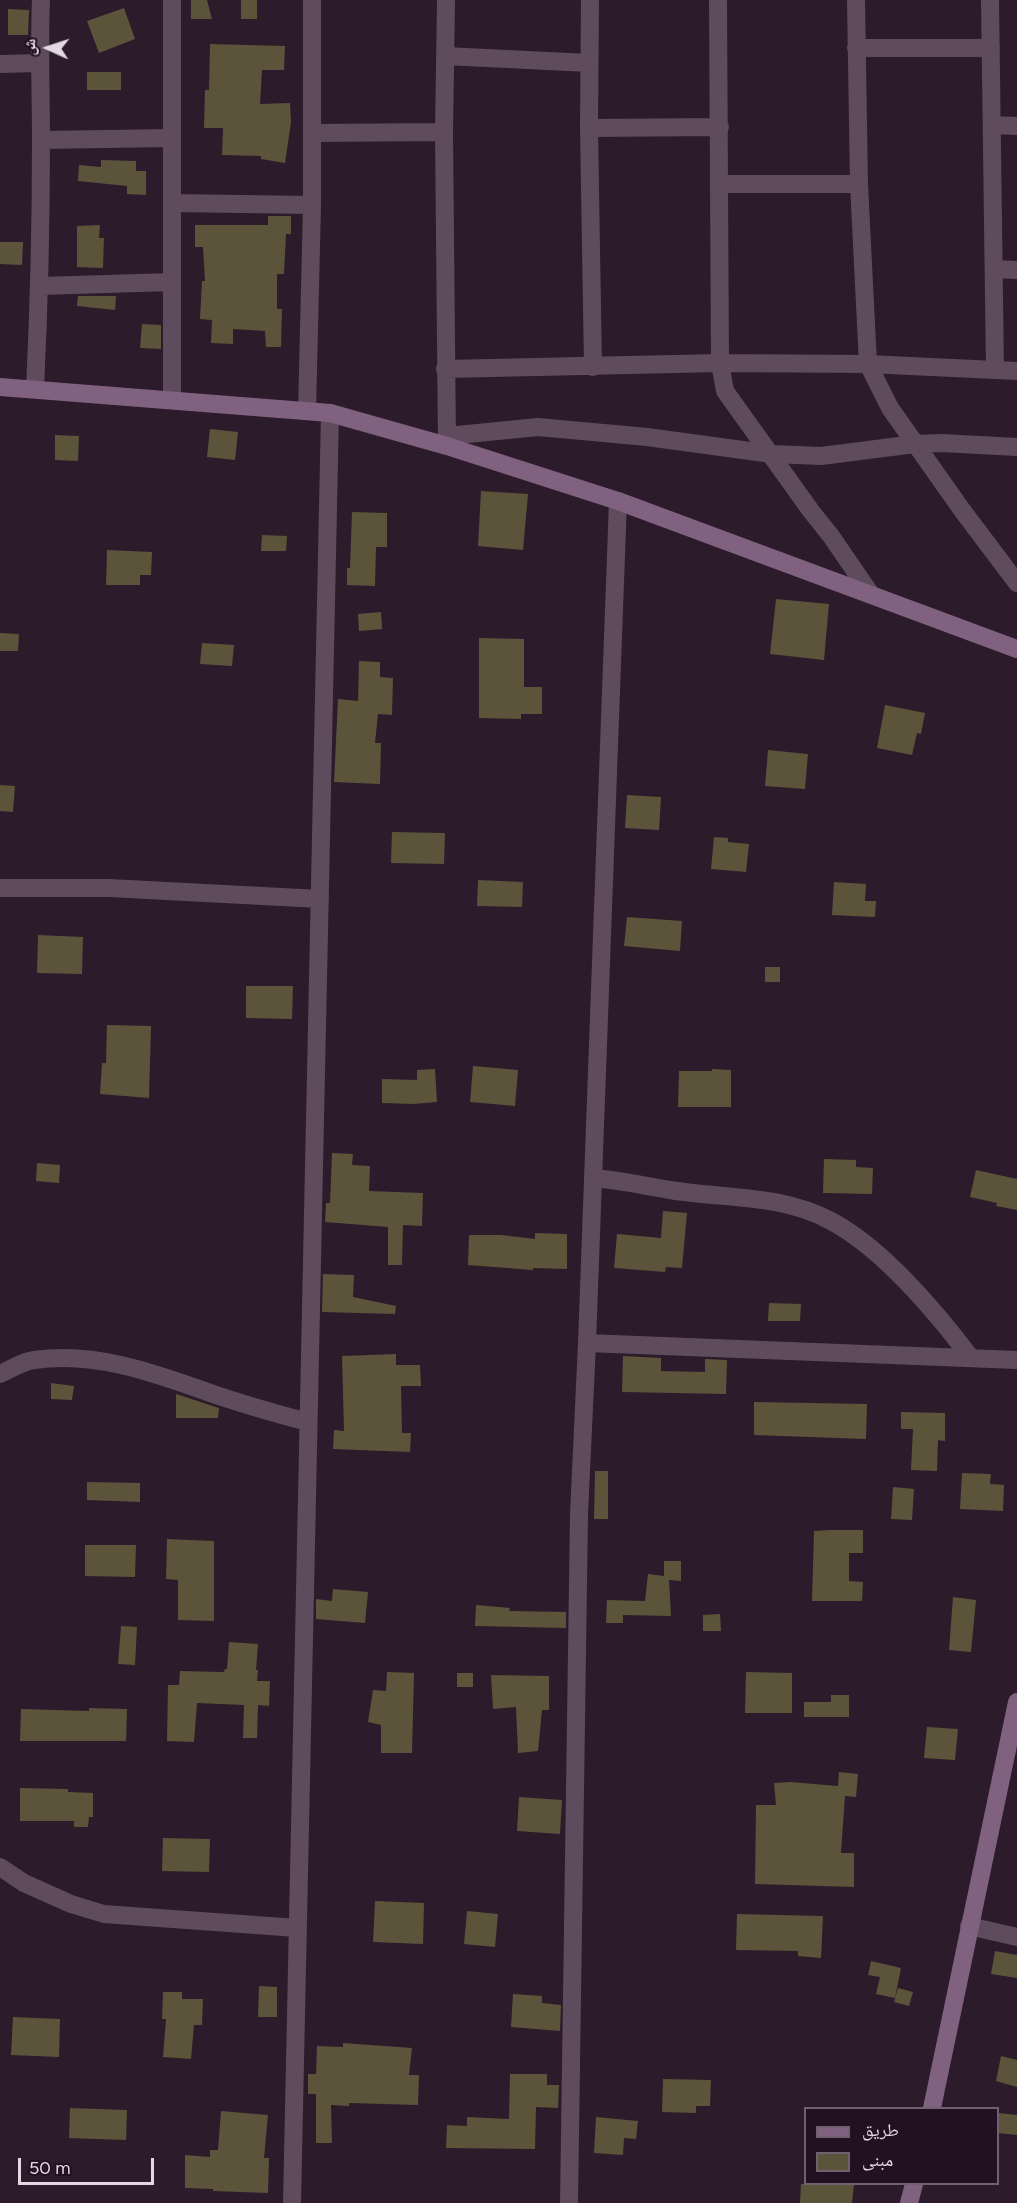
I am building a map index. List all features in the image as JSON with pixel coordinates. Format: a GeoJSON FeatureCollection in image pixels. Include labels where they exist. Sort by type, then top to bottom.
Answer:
{"type":"FeatureCollection","features":[{"type":"Feature","properties":{"kind":"street"},"geometry":{"type":"LineString","coordinates":[[35,389],[40,286],[41,0]]}},
{"type":"Feature","properties":{"kind":"street"},"geometry":{"type":"LineString","coordinates":[[172,0],[172,399]]}},
{"type":"Feature","properties":{"kind":"street"},"geometry":{"type":"LineString","coordinates":[[307,411],[312,205],[312,0]]}},
{"type":"Feature","properties":{"kind":"street"},"geometry":{"type":"LineString","coordinates":[[446,0],[444,132],[447,441]]}},
{"type":"Feature","properties":{"kind":"street"},"geometry":{"type":"LineString","coordinates":[[590,0],[589,128],[593,367]]}},
{"type":"Feature","properties":{"kind":"street"},"geometry":{"type":"LineString","coordinates":[[718,0],[720,363],[725,391],[870,593]]}},
{"type":"Feature","properties":{"kind":"street"},"geometry":{"type":"LineString","coordinates":[[856,0],[859,184],[868,364],[890,408],[1017,583]]}},
{"type":"Feature","properties":{"kind":"street"},"geometry":{"type":"LineString","coordinates":[[990,0],[995,370]]}},
{"type":"Feature","properties":{"kind":"street"},"geometry":{"type":"LineString","coordinates":[[856,48],[991,48]]}},
{"type":"Feature","properties":{"kind":"street"},"geometry":{"type":"LineString","coordinates":[[445,56],[589,63]]}},
{"type":"Feature","properties":{"kind":"street"},"geometry":{"type":"LineString","coordinates":[[0,64],[39,63]]}},
{"type":"Feature","properties":{"kind":"street"},"geometry":{"type":"LineString","coordinates":[[992,125],[1017,126]]}},
{"type":"Feature","properties":{"kind":"street"},"geometry":{"type":"LineString","coordinates":[[589,128],[720,127]]}},
{"type":"Feature","properties":{"kind":"street"},"geometry":{"type":"LineString","coordinates":[[312,133],[444,132]]}},
{"type":"Feature","properties":{"kind":"street"},"geometry":{"type":"LineString","coordinates":[[41,140],[171,138]]}},
{"type":"Feature","properties":{"kind":"street"},"geometry":{"type":"LineString","coordinates":[[720,184],[859,184]]}},
{"type":"Feature","properties":{"kind":"street"},"geometry":{"type":"LineString","coordinates":[[172,203],[312,205]]}},
{"type":"Feature","properties":{"kind":"street"},"geometry":{"type":"LineString","coordinates":[[994,269],[1017,270]]}},
{"type":"Feature","properties":{"kind":"street"},"geometry":{"type":"LineString","coordinates":[[40,286],[172,282]]}},
{"type":"Feature","properties":{"kind":"street"},"geometry":{"type":"LineString","coordinates":[[445,369],[720,363],[868,364],[1017,371]]}},
{"type":"Feature","properties":{"kind":"street"},"geometry":{"type":"LineString","coordinates":[[0,387],[330,413],[447,441],[618,501],[1017,649]]}},
{"type":"Feature","properties":{"kind":"street"},"geometry":{"type":"LineString","coordinates":[[292,2203],[330,413]]}},
{"type":"Feature","properties":{"kind":"street"},"geometry":{"type":"LineString","coordinates":[[447,441],[538,427],[647,437],[772,454],[821,456],[915,444],[1017,447]]}},
{"type":"Feature","properties":{"kind":"street"},"geometry":{"type":"LineString","coordinates":[[569,2203],[579,1514],[618,501]]}},
{"type":"Feature","properties":{"kind":"street"},"geometry":{"type":"LineString","coordinates":[[0,888],[109,888],[320,900]]}},
{"type":"Feature","properties":{"kind":"street"},"geometry":{"type":"LineString","coordinates":[[593,1178],[628,1181],[670,1190],[764,1200],[799,1208],[829,1219],[874,1250],[951,1332],[970,1358]]}},
{"type":"Feature","properties":{"kind":"street"},"geometry":{"type":"LineString","coordinates":[[587,1344],[1017,1360]]}},
{"type":"Feature","properties":{"kind":"street"},"geometry":{"type":"LineString","coordinates":[[0,1374],[32,1360],[70,1359],[117,1363],[308,1422]]}},
{"type":"Feature","properties":{"kind":"street"},"geometry":{"type":"LineString","coordinates":[[932,2107],[1017,1702]]}},
{"type":"Feature","properties":{"kind":"street"},"geometry":{"type":"LineString","coordinates":[[0,1867],[33,1887],[70,1904],[104,1914],[297,1928]]}},
{"type":"Feature","properties":{"kind":"street"},"geometry":{"type":"LineString","coordinates":[[969,1926],[1017,1937]]}},
{"type":"Feature","properties":{"kind":"street"},"geometry":{"type":"LineString","coordinates":[[909,2203],[914,2185]]}},
{"type":"Feature","properties":{"kind":"building"},"geometry":{"type":"Polygon","coordinates":[[[191,0],[207,0],[212,19],[191,19],[191,0]]]}},
{"type":"Feature","properties":{"kind":"building"},"geometry":{"type":"Polygon","coordinates":[[[241,0],[257,0],[257,19],[241,19],[241,0]]]}},
{"type":"Feature","properties":{"kind":"building"},"geometry":{"type":"Polygon","coordinates":[[[124,8],[135,39],[99,53],[87,21],[124,8]]]}},
{"type":"Feature","properties":{"kind":"building"},"geometry":{"type":"Polygon","coordinates":[[[8,9],[29,10],[28,35],[8,35],[8,9]]]}},
{"type":"Feature","properties":{"kind":"building"},"geometry":{"type":"Polygon","coordinates":[[[210,44],[285,46],[284,70],[262,70],[260,104],[290,103],[291,122],[285,163],[261,159],[261,156],[222,155],[223,128],[204,128],[205,90],[209,90],[210,44]]]}},
{"type":"Feature","properties":{"kind":"building"},"geometry":{"type":"Polygon","coordinates":[[[87,72],[121,72],[121,90],[87,90],[87,72]]]}},
{"type":"Feature","properties":{"kind":"building"},"geometry":{"type":"Polygon","coordinates":[[[101,160],[136,161],[136,171],[146,171],[146,195],[127,194],[127,186],[78,181],[79,165],[101,167],[101,160]]]}},
{"type":"Feature","properties":{"kind":"building"},"geometry":{"type":"Polygon","coordinates":[[[268,216],[291,216],[291,234],[286,234],[284,274],[277,274],[277,309],[282,309],[281,347],[266,347],[265,331],[233,329],[233,344],[211,343],[212,320],[200,319],[202,281],[205,281],[203,247],[195,247],[195,225],[268,225],[268,216]]]}},
{"type":"Feature","properties":{"kind":"building"},"geometry":{"type":"Polygon","coordinates":[[[100,225],[99,238],[104,238],[103,268],[77,267],[77,226],[100,225]]]}},
{"type":"Feature","properties":{"kind":"building"},"geometry":{"type":"Polygon","coordinates":[[[0,242],[23,242],[22,265],[0,264],[0,242]]]}},
{"type":"Feature","properties":{"kind":"building"},"geometry":{"type":"Polygon","coordinates":[[[78,296],[116,296],[115,310],[77,306],[78,296]]]}},
{"type":"Feature","properties":{"kind":"building"},"geometry":{"type":"Polygon","coordinates":[[[142,324],[161,325],[161,349],[140,348],[142,324]]]}},
{"type":"Feature","properties":{"kind":"building"},"geometry":{"type":"Polygon","coordinates":[[[210,429],[238,432],[235,460],[207,457],[210,429]]]}},
{"type":"Feature","properties":{"kind":"building"},"geometry":{"type":"Polygon","coordinates":[[[55,435],[79,436],[78,461],[55,460],[55,435]]]}},
{"type":"Feature","properties":{"kind":"building"},"geometry":{"type":"Polygon","coordinates":[[[481,491],[528,494],[523,550],[478,546],[481,491]]]}},
{"type":"Feature","properties":{"kind":"building"},"geometry":{"type":"Polygon","coordinates":[[[352,512],[387,513],[387,547],[376,547],[375,586],[347,585],[347,568],[350,568],[352,512]]]}},
{"type":"Feature","properties":{"kind":"building"},"geometry":{"type":"Polygon","coordinates":[[[262,535],[287,536],[286,551],[261,551],[262,535]]]}},
{"type":"Feature","properties":{"kind":"building"},"geometry":{"type":"Polygon","coordinates":[[[107,550],[152,552],[151,575],[140,575],[140,585],[106,585],[107,550]]]}},
{"type":"Feature","properties":{"kind":"building"},"geometry":{"type":"Polygon","coordinates":[[[776,599],[829,604],[824,660],[770,654],[776,599]]]}},
{"type":"Feature","properties":{"kind":"building"},"geometry":{"type":"Polygon","coordinates":[[[381,612],[382,629],[359,631],[358,614],[381,612]]]}},
{"type":"Feature","properties":{"kind":"building"},"geometry":{"type":"Polygon","coordinates":[[[0,633],[19,634],[18,651],[0,651],[0,633]]]}},
{"type":"Feature","properties":{"kind":"building"},"geometry":{"type":"Polygon","coordinates":[[[479,638],[524,639],[524,687],[542,687],[542,714],[521,714],[521,719],[479,718],[479,638]]]}},
{"type":"Feature","properties":{"kind":"building"},"geometry":{"type":"Polygon","coordinates":[[[202,643],[234,645],[232,666],[200,664],[202,643]]]}},
{"type":"Feature","properties":{"kind":"building"},"geometry":{"type":"Polygon","coordinates":[[[359,661],[380,662],[380,677],[393,678],[392,715],[378,714],[375,743],[381,743],[380,784],[334,782],[338,699],[358,701],[359,661]]]}},
{"type":"Feature","properties":{"kind":"building"},"geometry":{"type":"Polygon","coordinates":[[[885,705],[925,713],[921,734],[917,733],[912,755],[877,748],[885,705]]]}},
{"type":"Feature","properties":{"kind":"building"},"geometry":{"type":"Polygon","coordinates":[[[768,750],[808,754],[805,789],[765,786],[768,750]]]}},
{"type":"Feature","properties":{"kind":"building"},"geometry":{"type":"Polygon","coordinates":[[[0,785],[15,786],[13,812],[0,811],[0,785]]]}},
{"type":"Feature","properties":{"kind":"building"},"geometry":{"type":"Polygon","coordinates":[[[627,795],[661,797],[659,830],[625,828],[627,795]]]}},
{"type":"Feature","properties":{"kind":"building"},"geometry":{"type":"Polygon","coordinates":[[[392,832],[445,833],[444,864],[391,863],[392,832]]]}},
{"type":"Feature","properties":{"kind":"building"},"geometry":{"type":"Polygon","coordinates":[[[714,837],[728,838],[728,842],[749,844],[746,872],[711,869],[714,837]]]}},
{"type":"Feature","properties":{"kind":"building"},"geometry":{"type":"Polygon","coordinates":[[[478,880],[523,882],[522,907],[477,906],[478,880]]]}},
{"type":"Feature","properties":{"kind":"building"},"geometry":{"type":"Polygon","coordinates":[[[834,882],[866,884],[865,901],[876,901],[875,917],[832,915],[834,882]]]}},
{"type":"Feature","properties":{"kind":"building"},"geometry":{"type":"Polygon","coordinates":[[[627,917],[682,921],[680,951],[624,946],[627,917]]]}},
{"type":"Feature","properties":{"kind":"building"},"geometry":{"type":"Polygon","coordinates":[[[38,935],[83,937],[82,974],[37,973],[38,935]]]}},
{"type":"Feature","properties":{"kind":"building"},"geometry":{"type":"Polygon","coordinates":[[[765,967],[780,967],[780,982],[765,982],[765,967]]]}},
{"type":"Feature","properties":{"kind":"building"},"geometry":{"type":"Polygon","coordinates":[[[246,986],[293,986],[292,1019],[246,1018],[246,986]]]}},
{"type":"Feature","properties":{"kind":"building"},"geometry":{"type":"Polygon","coordinates":[[[107,1025],[151,1026],[149,1098],[100,1094],[102,1063],[106,1063],[107,1025]]]}},
{"type":"Feature","properties":{"kind":"building"},"geometry":{"type":"Polygon","coordinates":[[[473,1066],[518,1070],[515,1106],[470,1102],[473,1066]]]}},
{"type":"Feature","properties":{"kind":"building"},"geometry":{"type":"Polygon","coordinates":[[[435,1069],[437,1102],[382,1103],[382,1079],[417,1080],[417,1070],[435,1069]]]}},
{"type":"Feature","properties":{"kind":"building"},"geometry":{"type":"Polygon","coordinates":[[[712,1069],[731,1070],[731,1107],[678,1107],[679,1071],[712,1071],[712,1069]]]}},
{"type":"Feature","properties":{"kind":"building"},"geometry":{"type":"Polygon","coordinates":[[[332,1153],[353,1154],[352,1165],[370,1166],[369,1191],[423,1193],[422,1226],[403,1225],[402,1265],[388,1265],[388,1227],[325,1222],[326,1203],[330,1203],[332,1153]]]}},
{"type":"Feature","properties":{"kind":"building"},"geometry":{"type":"Polygon","coordinates":[[[824,1159],[856,1160],[856,1167],[873,1168],[872,1194],[823,1193],[824,1159]]]}},
{"type":"Feature","properties":{"kind":"building"},"geometry":{"type":"Polygon","coordinates":[[[37,1163],[60,1165],[59,1183],[36,1181],[37,1163]]]}},
{"type":"Feature","properties":{"kind":"building"},"geometry":{"type":"Polygon","coordinates":[[[976,1170],[1017,1179],[1017,1210],[970,1197],[976,1170]]]}},
{"type":"Feature","properties":{"kind":"building"},"geometry":{"type":"Polygon","coordinates":[[[663,1211],[687,1213],[682,1268],[666,1267],[665,1272],[614,1268],[617,1234],[661,1238],[663,1211]]]}},
{"type":"Feature","properties":{"kind":"building"},"geometry":{"type":"Polygon","coordinates":[[[535,1233],[567,1234],[567,1269],[533,1268],[533,1270],[468,1265],[469,1235],[501,1235],[535,1239],[535,1233]]]}},
{"type":"Feature","properties":{"kind":"building"},"geometry":{"type":"Polygon","coordinates":[[[323,1274],[354,1275],[353,1297],[396,1306],[395,1314],[322,1312],[323,1274]]]}},
{"type":"Feature","properties":{"kind":"building"},"geometry":{"type":"Polygon","coordinates":[[[769,1303],[801,1304],[800,1321],[768,1321],[769,1303]]]}},
{"type":"Feature","properties":{"kind":"building"},"geometry":{"type":"Polygon","coordinates":[[[396,1354],[396,1365],[420,1365],[421,1386],[401,1386],[402,1433],[411,1433],[410,1452],[333,1449],[334,1430],[344,1431],[342,1356],[396,1354]]]}},
{"type":"Feature","properties":{"kind":"building"},"geometry":{"type":"Polygon","coordinates":[[[623,1356],[661,1358],[661,1371],[705,1372],[705,1359],[727,1360],[726,1394],[622,1392],[623,1356]]]}},
{"type":"Feature","properties":{"kind":"building"},"geometry":{"type":"Polygon","coordinates":[[[51,1383],[74,1386],[72,1400],[51,1399],[51,1383]]]}},
{"type":"Feature","properties":{"kind":"building"},"geometry":{"type":"Polygon","coordinates":[[[176,1394],[219,1408],[218,1418],[176,1418],[176,1394]]]}},
{"type":"Feature","properties":{"kind":"building"},"geometry":{"type":"Polygon","coordinates":[[[754,1402],[867,1404],[866,1439],[754,1435],[754,1402]]]}},
{"type":"Feature","properties":{"kind":"building"},"geometry":{"type":"Polygon","coordinates":[[[901,1412],[945,1413],[945,1441],[938,1440],[937,1471],[911,1470],[913,1429],[901,1429],[901,1412]]]}},
{"type":"Feature","properties":{"kind":"building"},"geometry":{"type":"Polygon","coordinates":[[[595,1471],[608,1471],[608,1519],[594,1519],[595,1471]]]}},
{"type":"Feature","properties":{"kind":"building"},"geometry":{"type":"Polygon","coordinates":[[[962,1473],[991,1474],[990,1484],[1004,1485],[1003,1511],[960,1509],[962,1473]]]}},
{"type":"Feature","properties":{"kind":"building"},"geometry":{"type":"Polygon","coordinates":[[[87,1482],[140,1483],[140,1502],[87,1500],[87,1482]]]}},
{"type":"Feature","properties":{"kind":"building"},"geometry":{"type":"Polygon","coordinates":[[[893,1487],[914,1489],[912,1520],[891,1519],[893,1487]]]}},
{"type":"Feature","properties":{"kind":"building"},"geometry":{"type":"Polygon","coordinates":[[[863,1530],[863,1553],[849,1553],[849,1581],[863,1582],[862,1601],[812,1601],[814,1531],[863,1530]]]}},
{"type":"Feature","properties":{"kind":"building"},"geometry":{"type":"Polygon","coordinates":[[[167,1539],[214,1541],[214,1621],[178,1620],[178,1580],[166,1579],[167,1539]]]}},
{"type":"Feature","properties":{"kind":"building"},"geometry":{"type":"Polygon","coordinates":[[[85,1545],[136,1545],[135,1577],[85,1576],[85,1545]]]}},
{"type":"Feature","properties":{"kind":"building"},"geometry":{"type":"Polygon","coordinates":[[[664,1561],[681,1561],[681,1581],[669,1580],[671,1616],[623,1615],[623,1623],[606,1623],[607,1600],[645,1601],[648,1574],[664,1576],[664,1561]]]}},
{"type":"Feature","properties":{"kind":"building"},"geometry":{"type":"Polygon","coordinates":[[[333,1589],[368,1592],[365,1623],[316,1619],[316,1599],[332,1601],[333,1589]]]}},
{"type":"Feature","properties":{"kind":"building"},"geometry":{"type":"Polygon","coordinates":[[[953,1597],[976,1600],[971,1652],[949,1650],[953,1597]]]}},
{"type":"Feature","properties":{"kind":"building"},"geometry":{"type":"Polygon","coordinates":[[[476,1605],[510,1608],[509,1611],[566,1612],[566,1628],[475,1626],[476,1605]]]}},
{"type":"Feature","properties":{"kind":"building"},"geometry":{"type":"Polygon","coordinates":[[[720,1614],[721,1631],[703,1631],[703,1615],[720,1614]]]}},
{"type":"Feature","properties":{"kind":"building"},"geometry":{"type":"Polygon","coordinates":[[[121,1626],[137,1627],[135,1665],[118,1664],[121,1626]]]}},
{"type":"Feature","properties":{"kind":"building"},"geometry":{"type":"Polygon","coordinates":[[[229,1642],[258,1644],[257,1681],[270,1681],[269,1706],[258,1705],[257,1738],[243,1738],[244,1705],[197,1703],[194,1742],[167,1741],[168,1685],[179,1685],[180,1671],[224,1672],[227,1669],[229,1642]]]}},
{"type":"Feature","properties":{"kind":"building"},"geometry":{"type":"Polygon","coordinates":[[[387,1672],[414,1673],[412,1753],[381,1753],[381,1725],[368,1722],[373,1690],[386,1691],[387,1672]]]}},
{"type":"Feature","properties":{"kind":"building"},"geometry":{"type":"Polygon","coordinates":[[[746,1672],[792,1673],[792,1713],[745,1713],[746,1672]]]}},
{"type":"Feature","properties":{"kind":"building"},"geometry":{"type":"Polygon","coordinates":[[[457,1673],[473,1673],[473,1687],[457,1687],[457,1673]]]}},
{"type":"Feature","properties":{"kind":"building"},"geometry":{"type":"Polygon","coordinates":[[[491,1675],[549,1676],[549,1710],[542,1710],[538,1751],[518,1753],[516,1707],[493,1709],[491,1675]]]}},
{"type":"Feature","properties":{"kind":"building"},"geometry":{"type":"Polygon","coordinates":[[[831,1695],[849,1695],[849,1717],[804,1717],[804,1702],[831,1702],[831,1695]]]}},
{"type":"Feature","properties":{"kind":"building"},"geometry":{"type":"Polygon","coordinates":[[[89,1708],[127,1709],[126,1741],[20,1741],[21,1709],[89,1711],[89,1708]]]}},
{"type":"Feature","properties":{"kind":"building"},"geometry":{"type":"Polygon","coordinates":[[[927,1727],[958,1729],[955,1760],[924,1758],[927,1727]]]}},
{"type":"Feature","properties":{"kind":"building"},"geometry":{"type":"Polygon","coordinates":[[[839,1772],[858,1774],[856,1797],[845,1796],[841,1853],[854,1853],[854,1887],[755,1884],[756,1805],[776,1805],[774,1783],[838,1786],[839,1772]]]}},
{"type":"Feature","properties":{"kind":"building"},"geometry":{"type":"Polygon","coordinates":[[[20,1788],[68,1789],[68,1792],[93,1793],[93,1817],[89,1817],[88,1827],[74,1827],[74,1821],[20,1821],[20,1788]]]}},
{"type":"Feature","properties":{"kind":"building"},"geometry":{"type":"Polygon","coordinates":[[[519,1797],[562,1800],[560,1834],[517,1831],[519,1797]]]}},
{"type":"Feature","properties":{"kind":"building"},"geometry":{"type":"Polygon","coordinates":[[[163,1838],[210,1839],[209,1872],[162,1871],[163,1838]]]}},
{"type":"Feature","properties":{"kind":"building"},"geometry":{"type":"Polygon","coordinates":[[[375,1901],[424,1903],[423,1944],[373,1942],[375,1901]]]}},
{"type":"Feature","properties":{"kind":"building"},"geometry":{"type":"Polygon","coordinates":[[[467,1911],[498,1914],[495,1947],[464,1944],[467,1911]]]}},
{"type":"Feature","properties":{"kind":"building"},"geometry":{"type":"Polygon","coordinates":[[[737,1914],[823,1916],[821,1958],[798,1956],[798,1951],[736,1950],[737,1914]]]}},
{"type":"Feature","properties":{"kind":"building"},"geometry":{"type":"Polygon","coordinates":[[[995,1951],[1017,1955],[1017,1978],[991,1974],[995,1951]]]}},
{"type":"Feature","properties":{"kind":"building"},"geometry":{"type":"Polygon","coordinates":[[[871,1961],[901,1968],[895,1998],[876,1994],[880,1977],[868,1975],[871,1961]]]}},
{"type":"Feature","properties":{"kind":"building"},"geometry":{"type":"Polygon","coordinates":[[[259,1986],[277,1987],[277,2017],[258,2017],[259,1986]]]}},
{"type":"Feature","properties":{"kind":"building"},"geometry":{"type":"Polygon","coordinates":[[[898,1988],[913,1992],[909,2006],[894,2002],[898,1988]]]}},
{"type":"Feature","properties":{"kind":"building"},"geometry":{"type":"Polygon","coordinates":[[[163,1992],[182,1992],[182,1999],[203,1999],[202,2025],[194,2025],[191,2059],[163,2057],[166,2019],[162,2019],[163,1992]]]}},
{"type":"Feature","properties":{"kind":"building"},"geometry":{"type":"Polygon","coordinates":[[[513,1994],[542,1996],[542,2003],[561,2005],[560,2031],[511,2027],[513,1994]]]}},
{"type":"Feature","properties":{"kind":"building"},"geometry":{"type":"Polygon","coordinates":[[[13,2017],[60,2019],[59,2057],[11,2055],[13,2017]]]}},
{"type":"Feature","properties":{"kind":"building"},"geometry":{"type":"Polygon","coordinates":[[[343,2043],[412,2048],[409,2075],[419,2075],[418,2105],[349,2103],[349,2106],[331,2105],[332,2143],[316,2143],[316,2094],[308,2094],[308,2074],[316,2074],[317,2046],[343,2047],[343,2043]]]}},
{"type":"Feature","properties":{"kind":"building"},"geometry":{"type":"Polygon","coordinates":[[[1001,2056],[1017,2060],[1017,2087],[996,2081],[1001,2056]]]}},
{"type":"Feature","properties":{"kind":"building"},"geometry":{"type":"Polygon","coordinates":[[[510,2074],[547,2074],[547,2085],[559,2085],[558,2108],[536,2107],[535,2149],[446,2148],[447,2125],[467,2126],[467,2117],[509,2119],[510,2074]]]}},
{"type":"Feature","properties":{"kind":"building"},"geometry":{"type":"Polygon","coordinates":[[[663,2079],[711,2080],[710,2106],[696,2106],[696,2113],[662,2112],[663,2079]]]}},
{"type":"Feature","properties":{"kind":"building"},"geometry":{"type":"Polygon","coordinates":[[[70,2108],[127,2110],[126,2140],[69,2138],[70,2108]]]}},
{"type":"Feature","properties":{"kind":"building"},"geometry":{"type":"Polygon","coordinates":[[[221,2111],[268,2115],[264,2158],[269,2158],[268,2193],[185,2188],[185,2155],[210,2157],[210,2150],[218,2150],[221,2111]]]}},
{"type":"Feature","properties":{"kind":"building"},"geometry":{"type":"Polygon","coordinates":[[[999,2113],[1017,2115],[1017,2135],[999,2133],[999,2113]]]}},
{"type":"Feature","properties":{"kind":"building"},"geometry":{"type":"Polygon","coordinates":[[[596,2117],[638,2121],[636,2139],[624,2138],[623,2155],[594,2153],[596,2117]]]}},
{"type":"Feature","properties":{"kind":"building"},"geometry":{"type":"Polygon","coordinates":[[[801,2184],[854,2185],[852,2203],[800,2203],[801,2184]]]}}]}
